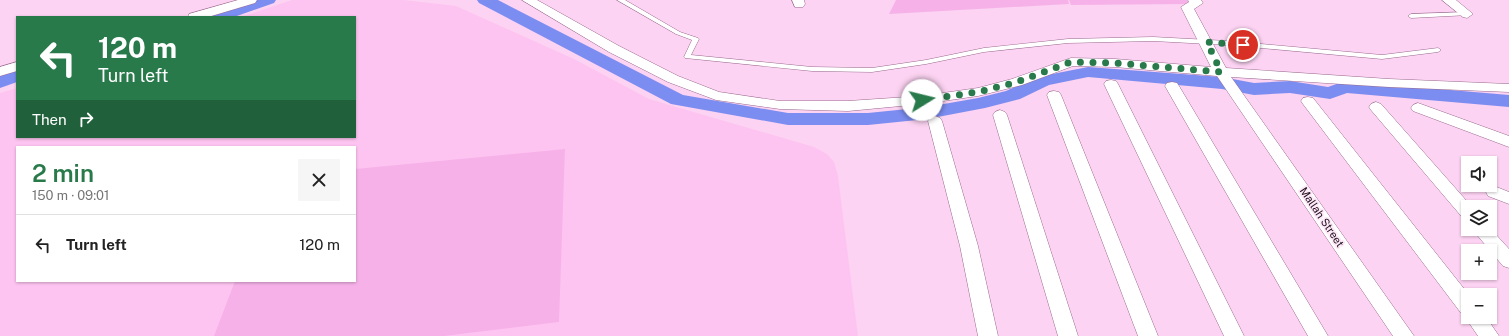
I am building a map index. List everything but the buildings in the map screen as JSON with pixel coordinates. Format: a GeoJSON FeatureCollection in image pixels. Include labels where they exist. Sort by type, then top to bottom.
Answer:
{"type":"FeatureCollection","features":[{"type":"Feature","properties":{"kind":"street"},"geometry":{"type":"LineString","coordinates":[[197,16],[251,0]]}},
{"type":"Feature","properties":{"kind":"street"},"geometry":{"type":"LineString","coordinates":[[528,0],[614,49],[673,80],[716,96],[780,105],[848,106],[922,100],[978,92],[1017,82],[1071,62],[1115,63],[1224,76],[1509,88]]}},
{"type":"Feature","properties":{"kind":"street"},"geometry":{"type":"LineString","coordinates":[[1448,0],[1468,14]]}},
{"type":"Feature","properties":{"kind":"street","name":"Mallah Street"},"geometry":{"type":"LineString","coordinates":[[1190,4],[1224,76],[1404,336]]}},
{"type":"Feature","properties":{"kind":"street"},"geometry":{"type":"LineString","coordinates":[[0,72],[16,66]]}},
{"type":"Feature","properties":{"kind":"street"},"geometry":{"type":"LineString","coordinates":[[1111,84],[1234,336]]}},
{"type":"Feature","properties":{"kind":"street"},"geometry":{"type":"LineString","coordinates":[[1172,86],[1318,336]]}},
{"type":"Feature","properties":{"kind":"street"},"geometry":{"type":"LineString","coordinates":[[1054,95],[1148,336]]}},
{"type":"Feature","properties":{"kind":"street"},"geometry":{"type":"LineString","coordinates":[[1308,101],[1461,299]]}},
{"type":"Feature","properties":{"kind":"street"},"geometry":{"type":"LineString","coordinates":[[1376,107],[1461,205]]}},
{"type":"Feature","properties":{"kind":"street"},"geometry":{"type":"LineString","coordinates":[[1418,108],[1509,142]]}},
{"type":"Feature","properties":{"kind":"street"},"geometry":{"type":"LineString","coordinates":[[1000,115],[1068,336]]}},
{"type":"Feature","properties":{"kind":"street"},"geometry":{"type":"LineString","coordinates":[[936,121],[969,246],[988,336]]}},
{"type":"Feature","properties":{"kind":"street"},"geometry":{"type":"LineString","coordinates":[[1487,236],[1509,261]]}},
{"type":"Feature","properties":{"kind":"street"},"geometry":{"type":"LineString","coordinates":[[1480,324],[1489,336]]}},
{"type":"Feature","properties":{"kind":"lane"},"geometry":{"type":"LineString","coordinates":[[620,0],[678,33],[696,39],[687,57],[812,69],[872,70],[926,62],[984,50],[1068,41],[1153,39],[1382,56],[1438,50]]}},
{"type":"Feature","properties":{"kind":"lane"},"geometry":{"type":"LineString","coordinates":[[1411,16],[1468,14]]}},
{"type":"Feature","properties":{"kind":"shaded area"},"geometry":{"type":"Polygon","coordinates":[[[292,0],[404,0],[456,6],[574,59],[649,99],[814,147],[827,154],[834,162],[838,176],[858,336],[0,336],[0,93],[16,88],[16,138],[356,138],[356,16],[244,16],[292,0]]]}},
{"type":"Feature","properties":{"kind":"shaded area"},"geometry":{"type":"Polygon","coordinates":[[[896,0],[1068,0],[1069,4],[889,14],[896,0]]]}},
{"type":"Feature","properties":{"kind":"shaded area"},"geometry":{"type":"Polygon","coordinates":[[[1069,0],[1187,0],[1190,4],[1071,5],[1069,0]]]}},
{"type":"Feature","properties":{"kind":"shaded area"},"geometry":{"type":"Polygon","coordinates":[[[565,149],[559,322],[444,336],[214,336],[235,282],[356,282],[356,169],[565,149]]]}},
{"type":"Feature","properties":{"kind":"waterway"},"geometry":{"type":"LineString","coordinates":[[220,16],[268,0]]}},
{"type":"Feature","properties":{"kind":"waterway"},"geometry":{"type":"LineString","coordinates":[[485,0],[678,100],[788,119],[868,119],[927,113],[978,104],[1013,95],[1044,81],[1088,72],[1222,83],[1254,89],[1290,87],[1330,93],[1345,87],[1493,101],[1509,101]]}},
{"type":"Feature","properties":{"kind":"waterway"},"geometry":{"type":"LineString","coordinates":[[0,82],[16,75]]}},
{"type":"Feature","properties":{"kind":"route"},"geometry":{"type":"LineString","coordinates":[[922,100],[978,92],[1017,82],[1071,62],[1115,63],[1221,72],[1207,42],[1243,45]]}}]}
